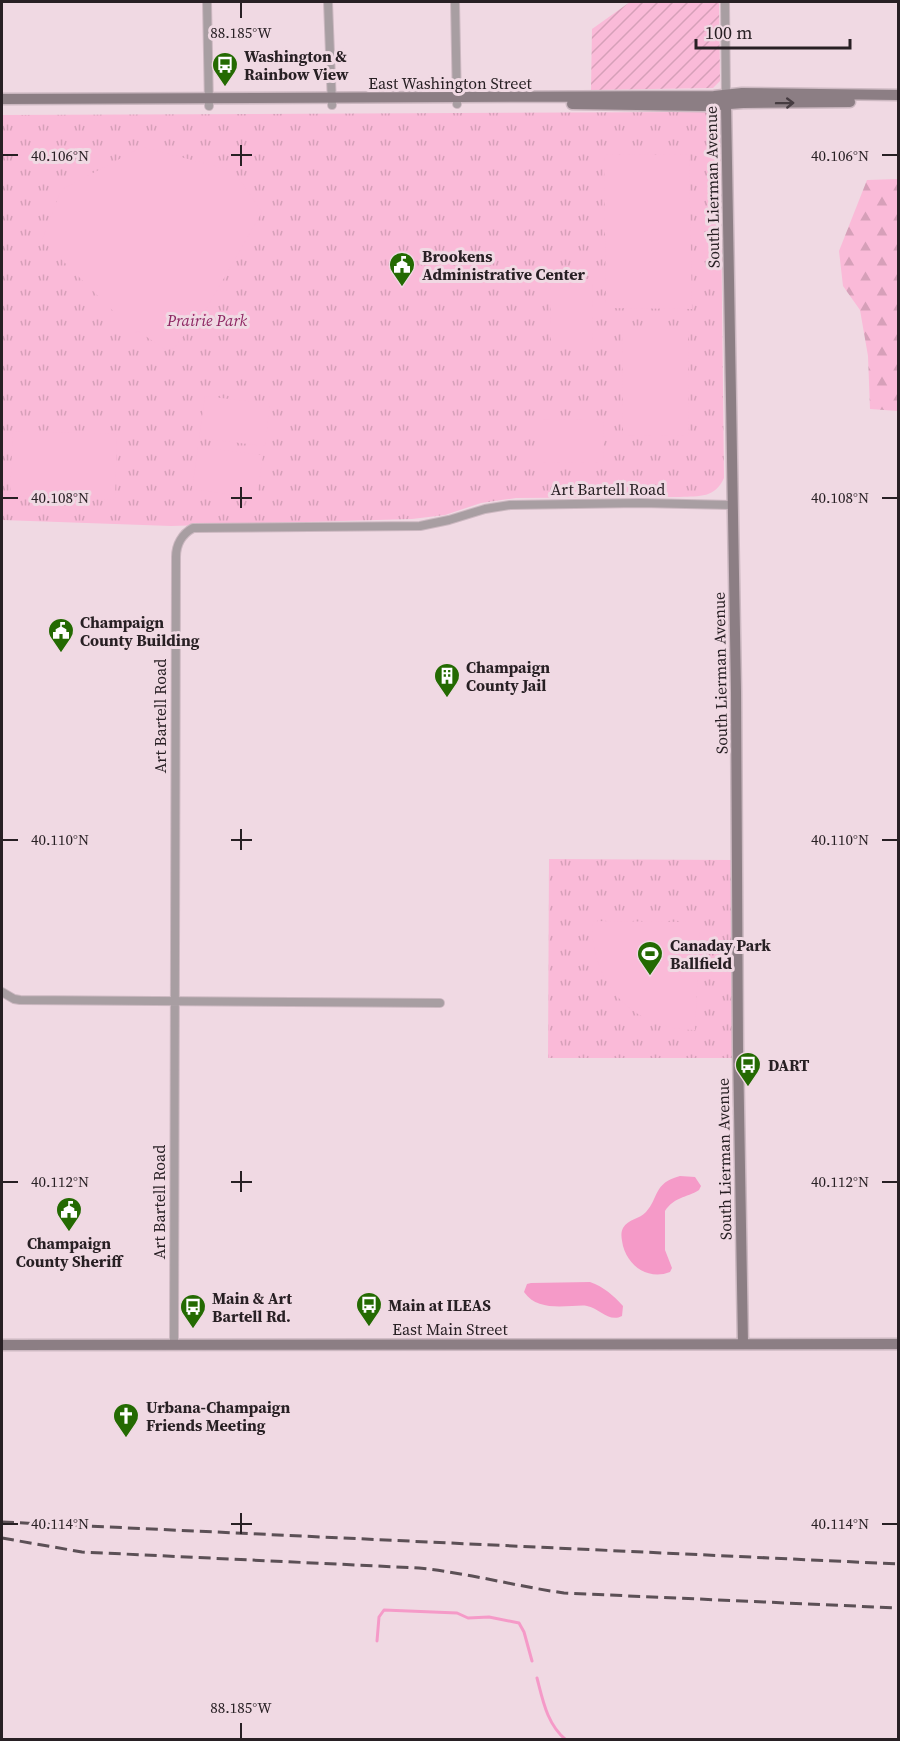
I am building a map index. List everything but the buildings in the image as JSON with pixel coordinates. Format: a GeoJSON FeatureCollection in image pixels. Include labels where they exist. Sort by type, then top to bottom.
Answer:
{"type":"FeatureCollection","features":[{"type":"Feature","properties":{"kind":"main road","name":"East Washington Street"},"geometry":{"type":"LineString","coordinates":[[2,99],[209,102],[457,101],[703,106],[726,99],[819,93],[898,95]]}},
{"type":"Feature","properties":{"kind":"main road","name":"East Washington Street"},"geometry":{"type":"LineString","coordinates":[[726,99],[898,102]]}},
{"type":"Feature","properties":{"kind":"main road","name":"South Lierman Avenue"},"geometry":{"type":"LineString","coordinates":[[726,99],[736,692],[738,1059],[743,1344]]}},
{"type":"Feature","properties":{"kind":"main road","name":"East Washington Street"},"geometry":{"type":"LineString","coordinates":[[2,107],[209,102]]}},
{"type":"Feature","properties":{"kind":"main road","name":"East Main Street"},"geometry":{"type":"LineString","coordinates":[[2,1345],[898,1344]]}},
{"type":"Feature","properties":{"kind":"street"},"geometry":{"type":"LineString","coordinates":[[207,2],[209,102]]}},
{"type":"Feature","properties":{"kind":"street"},"geometry":{"type":"LineString","coordinates":[[328,2],[332,102]]}},
{"type":"Feature","properties":{"kind":"street"},"geometry":{"type":"LineString","coordinates":[[455,2],[457,101]]}},
{"type":"Feature","properties":{"kind":"street","name":"South Lierman Avenue"},"geometry":{"type":"LineString","coordinates":[[725,2],[726,99]]}},
{"type":"Feature","properties":{"kind":"street","name":"Art Bartell Road"},"geometry":{"type":"LineString","coordinates":[[174,1344],[176,551],[178,544],[193,528],[420,526],[485,509],[535,504],[732,505]]}},
{"type":"Feature","properties":{"kind":"street"},"geometry":{"type":"LineString","coordinates":[[2,992],[20,1000],[440,1003]]}},
{"type":"Feature","properties":{"kind":"green space"},"geometry":{"type":"Polygon","coordinates":[[[630,2],[719,2],[720,81],[713,88],[591,90],[592,29],[630,2]]]}},
{"type":"Feature","properties":{"kind":"green space","name":"Prairie Park"},"geometry":{"type":"Polygon","coordinates":[[[704,112],[710,114],[720,124],[724,478],[711,493],[680,497],[516,498],[481,503],[445,515],[412,519],[171,526],[2,520],[2,115],[704,112]]]}},
{"type":"Feature","properties":{"kind":"green space"},"geometry":{"type":"Polygon","coordinates":[[[142,147],[234,171],[262,212],[197,325],[193,323],[174,348],[166,350],[138,331],[135,333],[42,240],[61,190],[142,147]]]}},
{"type":"Feature","properties":{"kind":"green space"},"geometry":{"type":"Polygon","coordinates":[[[604,154],[689,155],[692,309],[606,308],[604,154]]]}},
{"type":"Feature","properties":{"kind":"green space"},"geometry":{"type":"Polygon","coordinates":[[[898,179],[898,411],[870,409],[868,356],[860,310],[843,286],[839,251],[867,180],[898,179]]]}},
{"type":"Feature","properties":{"kind":"green space"},"geometry":{"type":"Polygon","coordinates":[[[550,279],[592,279],[593,345],[551,345],[550,279]]]}},
{"type":"Feature","properties":{"kind":"green space"},"geometry":{"type":"Polygon","coordinates":[[[622,330],[688,330],[689,435],[623,436],[622,330]]]}},
{"type":"Feature","properties":{"kind":"green space"},"geometry":{"type":"Polygon","coordinates":[[[205,396],[270,404],[265,446],[199,438],[205,396]]]}},
{"type":"Feature","properties":{"kind":"green space"},"geometry":{"type":"Polygon","coordinates":[[[538,419],[604,420],[603,463],[538,462],[538,419]]]}},
{"type":"Feature","properties":{"kind":"green space"},"geometry":{"type":"Polygon","coordinates":[[[13,431],[117,434],[115,500],[10,496],[13,431]]]}},
{"type":"Feature","properties":{"kind":"green space"},"geometry":{"type":"Polygon","coordinates":[[[198,447],[263,455],[257,498],[192,489],[198,447]]]}},
{"type":"Feature","properties":{"kind":"green space"},"geometry":{"type":"Polygon","coordinates":[[[549,859],[732,860],[733,1058],[548,1058],[549,859]]]}},
{"type":"Feature","properties":{"kind":"green space","name":"Canaday Park Ballfield"},"geometry":{"type":"Polygon","coordinates":[[[592,921],[691,922],[700,931],[695,1030],[672,1028],[652,1021],[634,1012],[619,999],[599,964],[592,921]]]}},
{"type":"Feature","properties":{"kind":"shaded area"},"geometry":{"type":"Polygon","coordinates":[[[680,1176],[695,1177],[701,1186],[699,1190],[672,1203],[665,1211],[665,1250],[672,1268],[670,1272],[648,1273],[635,1266],[626,1254],[621,1235],[622,1230],[625,1225],[646,1212],[665,1183],[680,1176]]]}},
{"type":"Feature","properties":{"kind":"shaded area"},"geometry":{"type":"Polygon","coordinates":[[[590,1282],[604,1289],[623,1306],[622,1316],[613,1318],[585,1306],[540,1304],[524,1292],[527,1284],[531,1283],[590,1282]]]}},
{"type":"Feature","properties":{"kind":"waterway"},"geometry":{"type":"LineString","coordinates":[[377,1641],[379,1617],[384,1610],[457,1613],[468,1618],[489,1617],[519,1623],[524,1632],[532,1661]]}},
{"type":"Feature","properties":{"kind":"waterway"},"geometry":{"type":"LineString","coordinates":[[537,1678],[550,1719],[566,1740]]}},
{"type":"Feature","properties":{"kind":"railway"},"geometry":{"type":"LineString","coordinates":[[2,1522],[898,1564]]}},
{"type":"Feature","properties":{"kind":"railway"},"geometry":{"type":"LineString","coordinates":[[2,1538],[82,1552],[419,1568],[564,1593],[898,1608]]}},
{"type":"Feature","properties":{"kind":"place","name":"Washington & Rainbow View"},"geometry":{"type":"Point","coordinates":[225,88]}},
{"type":"Feature","properties":{"kind":"place","name":"Brookens Administrative Center"},"geometry":{"type":"Point","coordinates":[402,288]}},
{"type":"Feature","properties":{"kind":"place","name":"Champaign County Building"},"geometry":{"type":"Point","coordinates":[61,654]}},
{"type":"Feature","properties":{"kind":"place","name":"Champaign County Jail"},"geometry":{"type":"Point","coordinates":[447,699]}},
{"type":"Feature","properties":{"kind":"place","name":"Canaday Park Ballfield"},"geometry":{"type":"Point","coordinates":[650,977]}},
{"type":"Feature","properties":{"kind":"place","name":"DART"},"geometry":{"type":"Point","coordinates":[748,1088]}},
{"type":"Feature","properties":{"kind":"place","name":"Champaign County Sheriff"},"geometry":{"type":"Point","coordinates":[69,1233]}},
{"type":"Feature","properties":{"kind":"place","name":"Main at ILEAS"},"geometry":{"type":"Point","coordinates":[369,1328]}},
{"type":"Feature","properties":{"kind":"place","name":"Main & Art Bartell Rd."},"geometry":{"type":"Point","coordinates":[193,1330]}},
{"type":"Feature","properties":{"kind":"place","name":"Urbana-Champaign Friends Meeting"},"geometry":{"type":"Point","coordinates":[126,1439]}}]}
